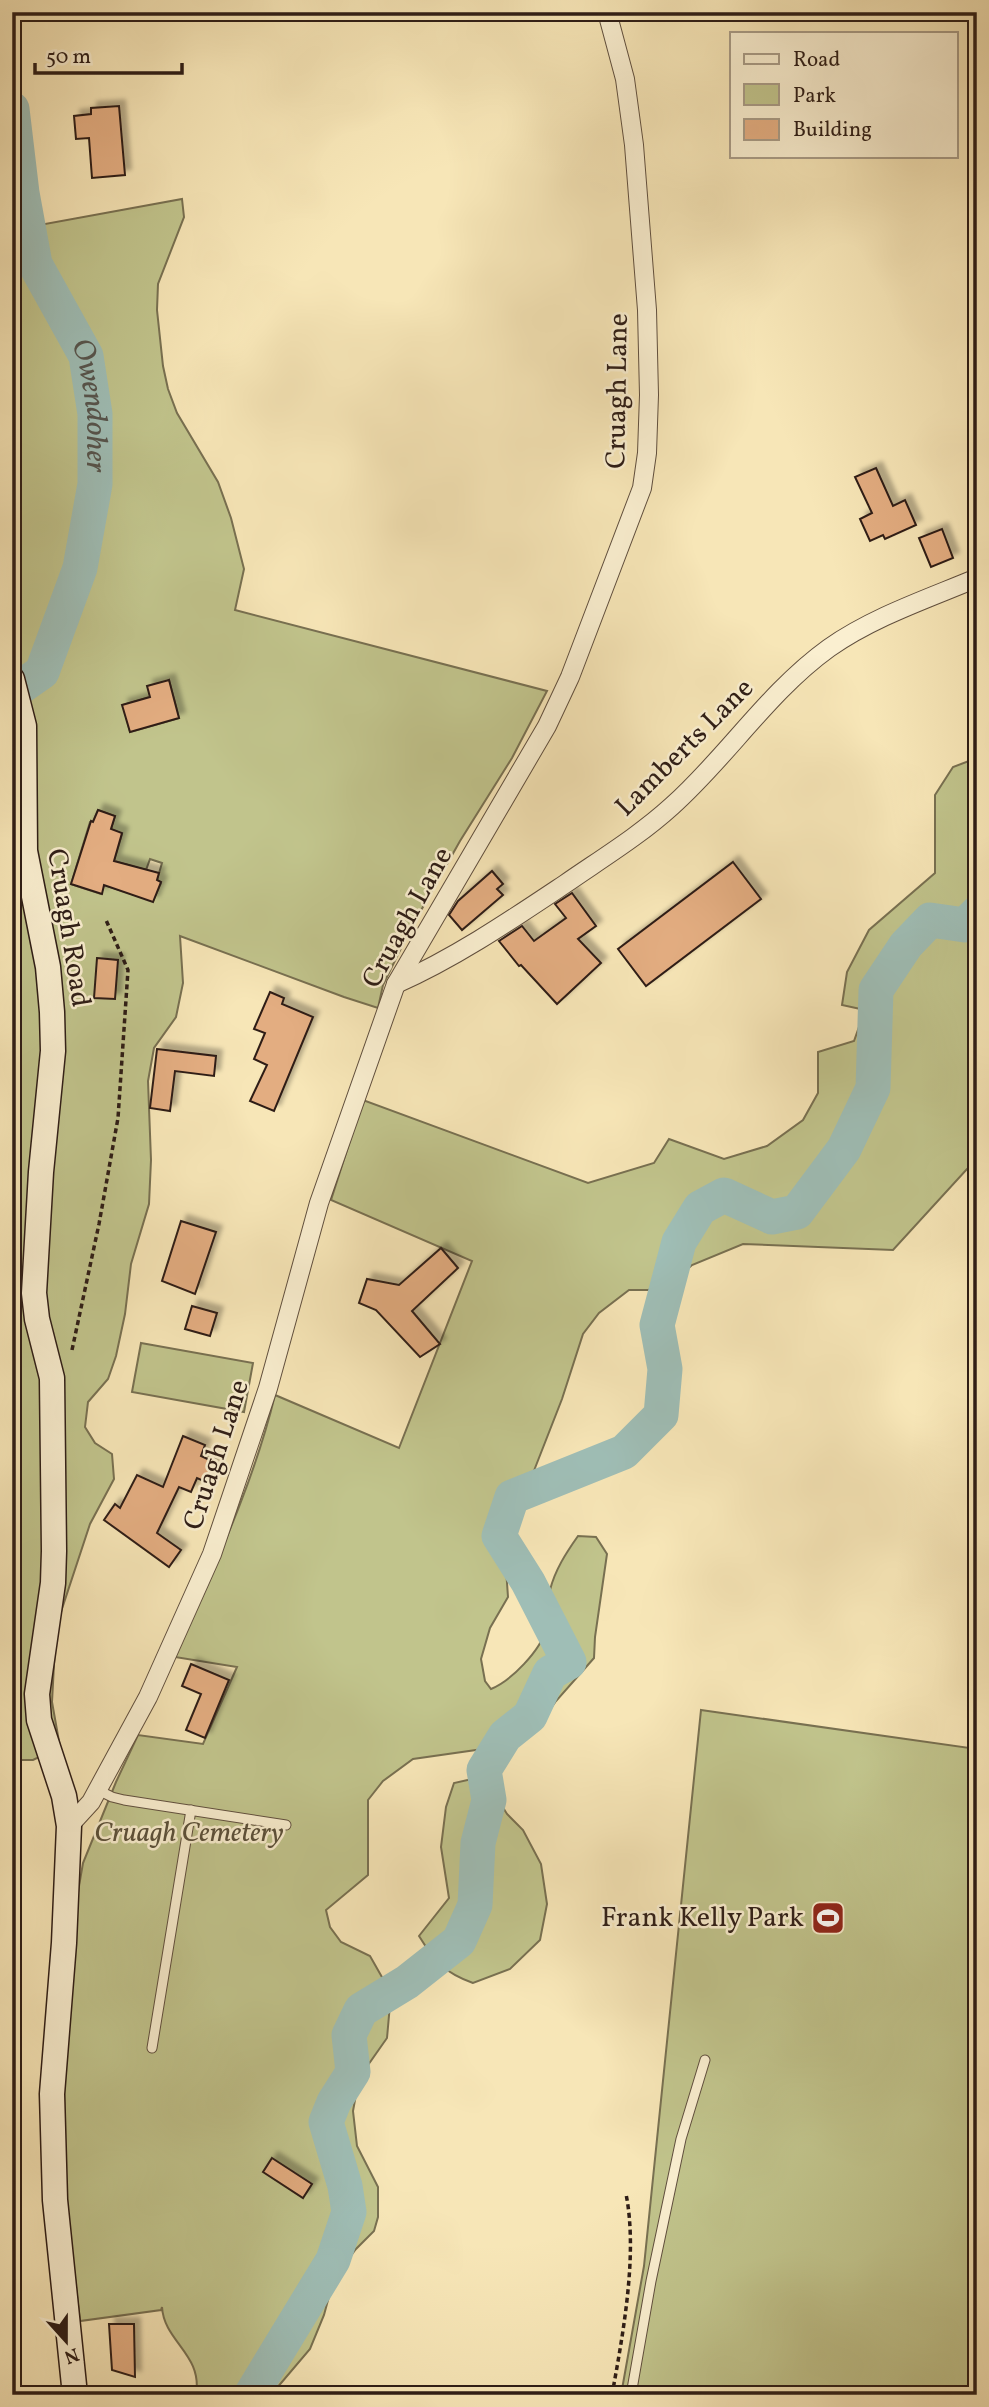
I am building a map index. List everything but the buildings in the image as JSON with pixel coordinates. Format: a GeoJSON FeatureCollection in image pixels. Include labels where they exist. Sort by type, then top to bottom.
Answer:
{"type":"FeatureCollection","features":[{"type":"Feature","properties":{"kind":"main road","name":"Cruagh Road"},"geometry":{"type":"LineString","coordinates":[[12,679],[24,726],[25,851],[48,967],[52,1013],[53,1051],[41,1172],[34,1293],[37,1319],[52,1378],[54,1551],[53,1583],[37,1694],[39,1720],[64,1796],[69,1826],[64,1942],[52,2094],[55,2200],[75,2395]]}},
{"type":"Feature","properties":{"kind":"street","name":"Cruagh Lane"},"geometry":{"type":"LineString","coordinates":[[69,1826],[91,1802],[149,1697],[212,1554],[268,1388],[319,1203],[396,984],[547,726],[570,677],[642,488],[647,453],[649,395],[647,310],[634,145],[625,79],[607,12]]}},
{"type":"Feature","properties":{"kind":"street","name":"Lamberts Lane"},"geometry":{"type":"LineString","coordinates":[[396,984],[427,971],[635,836],[672,806],[715,764],[775,695],[829,648],[885,617],[977,578]]}},
{"type":"Feature","properties":{"kind":"lane"},"geometry":{"type":"LineString","coordinates":[[98,1790],[124,1800],[286,1825]]}},
{"type":"Feature","properties":{"kind":"lane"},"geometry":{"type":"LineString","coordinates":[[152,2048],[191,1810]]}},
{"type":"Feature","properties":{"kind":"lane"},"geometry":{"type":"LineString","coordinates":[[631,2395],[651,2281],[681,2139],[705,2060]]}},
{"type":"Feature","properties":{"kind":"path"},"geometry":{"type":"LineString","coordinates":[[72,1350],[118,1118],[128,970],[106,920]]}},
{"type":"Feature","properties":{"kind":"path"},"geometry":{"type":"LineString","coordinates":[[612,2395],[628,2291],[631,2218],[626,2194]]}},
{"type":"Feature","properties":{"kind":"green space"},"geometry":{"type":"Polygon","coordinates":[[[182,199],[184,217],[158,284],[157,310],[163,366],[177,413],[218,482],[231,518],[244,569],[235,610],[547,691],[512,758],[460,841],[410,930],[383,985],[378,1008],[180,936],[183,983],[176,1017],[154,1048],[148,1081],[151,1160],[149,1204],[131,1264],[125,1314],[116,1356],[108,1379],[88,1402],[85,1427],[95,1443],[112,1454],[114,1479],[90,1524],[56,1627],[52,1702],[60,1747],[33,1760],[12,1760],[12,353],[15,352],[12,325],[12,230],[182,199]],[[169,680],[150,697],[123,705],[130,732],[179,718],[169,680]],[[98,810],[93,822],[90,822],[71,884],[101,894],[104,885],[153,901],[161,883],[157,880],[162,863],[150,859],[146,870],[114,861],[122,834],[111,829],[115,816],[98,810]]]}},
{"type":"Feature","properties":{"kind":"green space","name":"Cruagh Cemetery"},"geometry":{"type":"Polygon","coordinates":[[[977,758],[977,1162],[967,1169],[893,1250],[743,1244],[692,1265],[671,1284],[648,1290],[629,1290],[599,1313],[583,1334],[562,1399],[519,1509],[505,1554],[508,1597],[490,1628],[481,1659],[485,1681],[491,1689],[507,1679],[532,1655],[546,1629],[549,1595],[555,1576],[578,1536],[596,1537],[607,1554],[594,1658],[556,1701],[535,1731],[504,1746],[413,1759],[383,1781],[368,1800],[368,1875],[326,1910],[330,1927],[341,1942],[370,1956],[391,1993],[387,2038],[359,2078],[353,2111],[357,2146],[378,2187],[378,2217],[374,2231],[334,2278],[324,2315],[310,2349],[271,2395],[196,2395],[194,2369],[169,2330],[162,2307],[161,2310],[80,2321],[65,2193],[64,2083],[74,1915],[83,1863],[138,1735],[203,1744],[237,1667],[175,1657],[243,1495],[275,1395],[399,1448],[472,1261],[331,1200],[363,1100],[588,1183],[654,1163],[669,1139],[724,1159],[767,1146],[803,1120],[818,1093],[818,1052],[854,1041],[865,1010],[842,1005],[847,972],[869,930],[935,873],[935,795],[953,767],[977,758]]]}},
{"type":"Feature","properties":{"kind":"green space"},"geometry":{"type":"Polygon","coordinates":[[[141,1343],[253,1363],[244,1412],[132,1392],[141,1343]]]}},
{"type":"Feature","properties":{"kind":"green space","name":"Frank Kelly Park"},"geometry":{"type":"Polygon","coordinates":[[[701,1710],[977,1749],[977,2395],[621,2395],[644,2266],[701,1710]]]}},
{"type":"Feature","properties":{"kind":"green space"},"geometry":{"type":"Polygon","coordinates":[[[472,1779],[491,1788],[507,1814],[523,1830],[541,1864],[547,1904],[540,1940],[510,1969],[473,1983],[442,1966],[419,1936],[449,1898],[441,1847],[446,1807],[454,1783],[472,1779]]]}},
{"type":"Feature","properties":{"kind":"waterway","name":"Owendoher"},"geometry":{"type":"LineString","coordinates":[[12,109],[22,193],[35,264],[86,356],[95,414],[95,484],[80,568],[42,672],[12,693]]}},
{"type":"Feature","properties":{"kind":"waterway"},"geometry":{"type":"LineString","coordinates":[[251,2395],[333,2260],[349,2212],[345,2186],[326,2122],[334,2102],[353,2072],[349,2035],[361,2010],[407,1982],[459,1941],[475,1905],[478,1843],[489,1800],[484,1770],[505,1736],[530,1716],[550,1673],[569,1662],[528,1582],[499,1536],[512,1497],[624,1452],[661,1415],[665,1369],[657,1325],[679,1242],[700,1208],[724,1195],[772,1217],[797,1212],[844,1149],[873,1088],[876,990],[906,945],[930,920],[965,925],[977,913]]}},
{"type":"Feature","properties":{"kind":"place","name":"Frank Kelly Park"},"geometry":{"type":"Point","coordinates":[828,1918]}}]}
